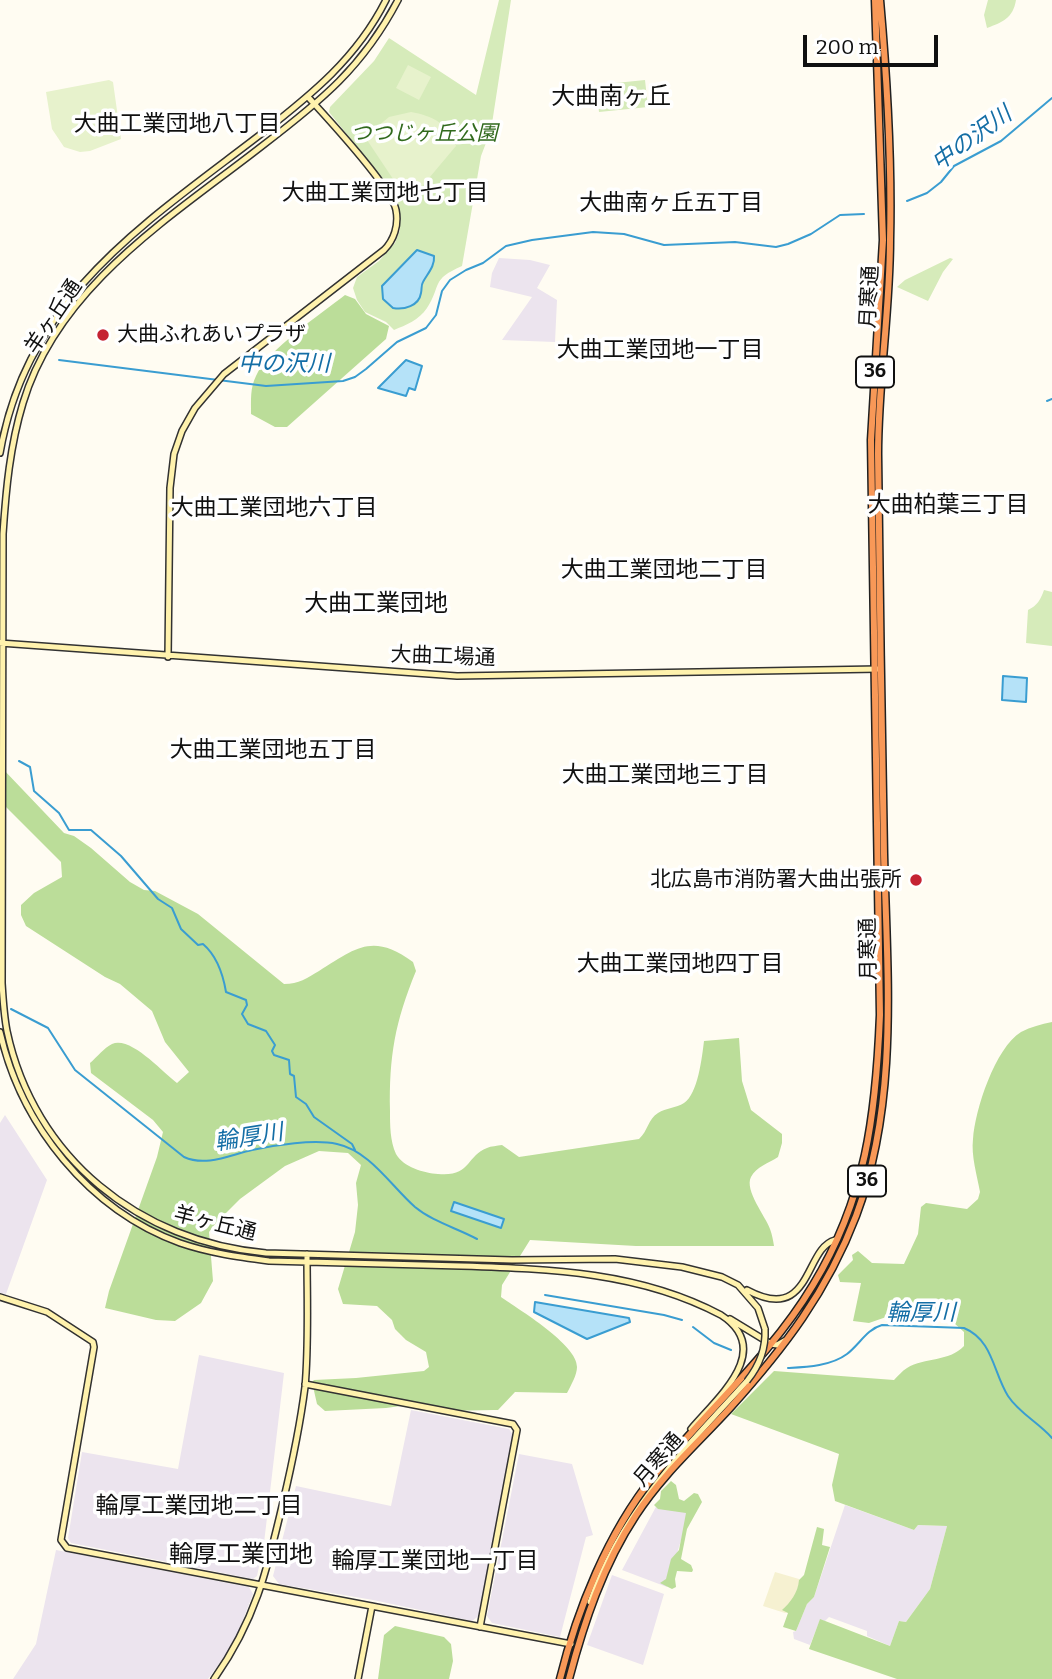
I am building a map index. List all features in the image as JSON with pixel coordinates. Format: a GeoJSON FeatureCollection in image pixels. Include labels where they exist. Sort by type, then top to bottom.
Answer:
{"type":"FeatureCollection","features":[{"type":"Feature","properties":{"kind":"highway","name":"月寒通"},"geometry":{"type":"LineString","coordinates":[[569,1679],[598,1589],[635,1517],[661,1481],[751,1385],[789,1339],[822,1290],[847,1239],[868,1178],[881,1118],[888,1019],[871,440],[883,240],[875,0]]}},
{"type":"Feature","properties":{"kind":"highway","name":"月寒通"},"geometry":{"type":"LineString","coordinates":[[560,1679],[599,1567],[612,1540],[654,1476],[771,1344],[814,1284],[858,1189],[865,1159],[877,1087],[880,1003],[878,449],[891,241],[887,105],[880,0]]}},
{"type":"Feature","properties":{"kind":"main road","name":"羊ヶ丘通"},"geometry":{"type":"LineString","coordinates":[[0,453],[13,400],[42,338],[74,292],[110,255],[308,97],[347,58],[370,29],[386,0]]}},
{"type":"Feature","properties":{"kind":"main road","name":"羊ヶ丘通"},"geometry":{"type":"LineString","coordinates":[[398,0],[362,57],[334,89],[134,247],[92,287],[69,314],[52,342],[24,400],[12,447],[6,489],[2,643],[2,983],[7,1031],[12,1049],[35,1107],[82,1170],[128,1208],[161,1227],[192,1239],[247,1251],[307,1254],[512,1260],[615,1259],[682,1267],[722,1277],[754,1294],[770,1298],[790,1294],[804,1281],[825,1246],[835,1240]]}},
{"type":"Feature","properties":{"kind":"main road"},"geometry":{"type":"LineString","coordinates":[[168,657],[170,488],[174,454],[182,431],[203,397],[224,374],[384,250],[391,243],[396,228],[396,209],[383,185],[308,97]]}},
{"type":"Feature","properties":{"kind":"main road","name":"大曲工場通"},"geometry":{"type":"LineString","coordinates":[[2,643],[457,676],[878,669]]}},
{"type":"Feature","properties":{"kind":"main road","name":"羊ヶ丘通"},"geometry":{"type":"LineString","coordinates":[[0,1032],[2,1054],[30,1111],[53,1147],[83,1181],[126,1215],[181,1243],[231,1256],[307,1262],[514,1268],[596,1275],[646,1284],[674,1293],[721,1315],[771,1344]]}},
{"type":"Feature","properties":{"kind":"main road"},"geometry":{"type":"LineString","coordinates":[[2,1054],[12,1049]]}},
{"type":"Feature","properties":{"kind":"main road"},"geometry":{"type":"LineString","coordinates":[[214,1679],[242,1636],[263,1586],[285,1493],[305,1384],[307,1254]]}},
{"type":"Feature","properties":{"kind":"main road"},"geometry":{"type":"LineString","coordinates":[[574,1661],[579,1636],[596,1586],[607,1559],[631,1516],[666,1470],[756,1369],[762,1354],[765,1329],[758,1308],[747,1292],[738,1285]]}},
{"type":"Feature","properties":{"kind":"main road"},"geometry":{"type":"LineString","coordinates":[[0,1297],[47,1312],[93,1342],[61,1540],[67,1548],[571,1644]]}},
{"type":"Feature","properties":{"kind":"main road","name":"羊ヶ丘通"},"geometry":{"type":"LineString","coordinates":[[654,1476],[742,1364],[745,1352],[740,1334],[721,1315]]}},
{"type":"Feature","properties":{"kind":"main road"},"geometry":{"type":"LineString","coordinates":[[771,1344],[777,1345],[789,1339]]}},
{"type":"Feature","properties":{"kind":"main road"},"geometry":{"type":"LineString","coordinates":[[305,1384],[513,1424],[516,1427],[481,1627]]}},
{"type":"Feature","properties":{"kind":"main road"},"geometry":{"type":"LineString","coordinates":[[358,1679],[372,1606]]}},
{"type":"Feature","properties":{"kind":"shaded area"},"geometry":{"type":"Polygon","coordinates":[[[499,258],[530,260],[550,265],[537,288],[557,300],[555,342],[502,340],[532,297],[490,287],[492,273],[499,258]]]}},
{"type":"Feature","properties":{"kind":"shaded area"},"geometry":{"type":"Polygon","coordinates":[[[5,1115],[47,1180],[6,1294],[0,1293],[0,1123],[5,1115]]]}},
{"type":"Feature","properties":{"kind":"shaded area"},"geometry":{"type":"Polygon","coordinates":[[[199,1355],[284,1373],[264,1543],[257,1576],[253,1579],[71,1543],[68,1538],[82,1452],[178,1469],[199,1355]]]}},
{"type":"Feature","properties":{"kind":"shaded area"},"geometry":{"type":"Polygon","coordinates":[[[411,1410],[509,1429],[513,1435],[480,1615],[472,1621],[279,1584],[273,1576],[296,1486],[391,1506],[411,1410]]]}},
{"type":"Feature","properties":{"kind":"shaded area"},"geometry":{"type":"Polygon","coordinates":[[[519,1454],[572,1464],[593,1535],[586,1537],[560,1637],[492,1623],[487,1616],[519,1454]]]}},
{"type":"Feature","properties":{"kind":"shaded area"},"geometry":{"type":"Polygon","coordinates":[[[658,1503],[690,1510],[667,1587],[622,1570],[658,1503]]]}},
{"type":"Feature","properties":{"kind":"shaded area"},"geometry":{"type":"Polygon","coordinates":[[[845,1505],[914,1530],[918,1525],[947,1526],[930,1589],[906,1622],[899,1621],[890,1646],[867,1636],[867,1631],[829,1617],[825,1621],[820,1620],[810,1645],[794,1639],[793,1632],[796,1631],[807,1604],[814,1597],[845,1505]]]}},
{"type":"Feature","properties":{"kind":"shaded area"},"geometry":{"type":"Polygon","coordinates":[[[56,1550],[249,1587],[253,1594],[239,1630],[208,1679],[13,1679],[36,1644],[56,1550]]]}},
{"type":"Feature","properties":{"kind":"shaded area"},"geometry":{"type":"Polygon","coordinates":[[[775,1572],[800,1581],[790,1612],[763,1606],[775,1572]]]}},
{"type":"Feature","properties":{"kind":"shaded area"},"geometry":{"type":"Polygon","coordinates":[[[612,1575],[664,1594],[643,1665],[587,1645],[612,1575]]]}},
{"type":"Feature","properties":{"kind":"green space","name":"つつじヶ丘公園"},"geometry":{"type":"Polygon","coordinates":[[[499,0],[511,0],[491,130],[481,156],[462,266],[441,279],[427,308],[420,316],[394,330],[386,322],[365,312],[353,288],[357,277],[379,261],[395,243],[400,230],[397,197],[329,112],[330,107],[374,61],[389,38],[476,95],[499,0]]]}},
{"type":"Feature","properties":{"kind":"green space"},"geometry":{"type":"Polygon","coordinates":[[[988,0],[1016,0],[1006,19],[987,28],[984,15],[988,0]]]}},
{"type":"Feature","properties":{"kind":"green space"},"geometry":{"type":"Polygon","coordinates":[[[408,65],[431,77],[419,100],[396,88],[408,65]]]}},
{"type":"Feature","properties":{"kind":"green space"},"geometry":{"type":"Polygon","coordinates":[[[109,80],[113,82],[121,139],[90,151],[80,152],[64,147],[52,129],[46,92],[109,80]]]}},
{"type":"Feature","properties":{"kind":"green space"},"geometry":{"type":"Polygon","coordinates":[[[645,80],[648,107],[599,112],[596,85],[645,80]]]}},
{"type":"Feature","properties":{"kind":"green space"},"geometry":{"type":"Polygon","coordinates":[[[411,112],[439,122],[450,132],[456,146],[419,190],[399,188],[365,137],[389,117],[411,112]]]}},
{"type":"Feature","properties":{"kind":"green space"},"geometry":{"type":"Polygon","coordinates":[[[950,258],[953,259],[928,301],[897,287],[905,280],[950,258]]]}},
{"type":"Feature","properties":{"kind":"green space"},"geometry":{"type":"Polygon","coordinates":[[[345,295],[355,299],[366,314],[389,326],[386,339],[287,427],[275,427],[251,414],[253,385],[262,366],[296,333],[345,295]]]}},
{"type":"Feature","properties":{"kind":"green space"},"geometry":{"type":"Polygon","coordinates":[[[1044,590],[1052,592],[1052,646],[1026,643],[1028,610],[1038,602],[1044,590]]]}},
{"type":"Feature","properties":{"kind":"green space"},"geometry":{"type":"Polygon","coordinates":[[[2,768],[64,833],[74,836],[91,848],[130,882],[144,890],[155,891],[198,914],[284,984],[303,980],[344,955],[365,947],[387,948],[413,962],[416,971],[398,1023],[392,1056],[390,1116],[391,1138],[396,1154],[399,1159],[414,1168],[438,1174],[457,1172],[480,1152],[502,1145],[519,1157],[639,1139],[655,1116],[661,1111],[681,1105],[693,1092],[704,1041],[739,1038],[742,1081],[751,1110],[782,1134],[778,1157],[756,1170],[750,1182],[750,1189],[770,1229],[774,1246],[636,1246],[530,1240],[502,1285],[501,1297],[558,1338],[575,1358],[577,1370],[567,1393],[515,1392],[498,1410],[441,1411],[422,1403],[325,1411],[317,1404],[312,1382],[314,1380],[424,1371],[429,1367],[426,1352],[406,1340],[395,1329],[392,1320],[377,1306],[343,1304],[338,1289],[355,1232],[358,1205],[356,1183],[361,1165],[348,1153],[319,1151],[285,1166],[240,1199],[209,1232],[213,1281],[201,1303],[175,1321],[156,1320],[105,1308],[157,1157],[163,1132],[153,1120],[91,1073],[90,1063],[112,1044],[120,1043],[146,1056],[177,1083],[189,1072],[165,1042],[152,1011],[120,984],[26,926],[21,915],[21,905],[34,893],[62,877],[61,862],[3,804],[2,768]]]}},
{"type":"Feature","properties":{"kind":"green space"},"geometry":{"type":"Polygon","coordinates":[[[1052,1022],[1052,1679],[897,1679],[809,1649],[820,1619],[890,1646],[899,1621],[906,1622],[930,1589],[947,1526],[918,1525],[914,1530],[835,1501],[832,1485],[839,1454],[731,1414],[774,1371],[894,1380],[905,1369],[951,1355],[964,1346],[964,1332],[954,1323],[937,1318],[889,1316],[869,1323],[853,1321],[861,1283],[840,1282],[838,1275],[858,1251],[872,1263],[904,1264],[918,1234],[921,1207],[926,1203],[967,1209],[978,1199],[980,1192],[973,1139],[988,1081],[1003,1051],[1012,1040],[1025,1030],[1052,1022]]]}},
{"type":"Feature","properties":{"kind":"green space"},"geometry":{"type":"Polygon","coordinates":[[[671,1481],[676,1485],[679,1499],[684,1501],[694,1493],[698,1494],[702,1502],[687,1529],[681,1559],[691,1565],[693,1570],[677,1571],[676,1587],[672,1589],[660,1583],[666,1579],[671,1559],[679,1550],[686,1513],[658,1509],[654,1505],[660,1499],[661,1491],[671,1481]]]}},
{"type":"Feature","properties":{"kind":"green space"},"geometry":{"type":"Polygon","coordinates":[[[817,1527],[824,1529],[822,1545],[830,1547],[814,1597],[807,1604],[796,1631],[783,1627],[788,1613],[782,1610],[793,1597],[799,1580],[804,1575],[817,1527]]]}},
{"type":"Feature","properties":{"kind":"green space"},"geometry":{"type":"Polygon","coordinates":[[[395,1626],[444,1637],[451,1644],[453,1661],[449,1679],[378,1679],[384,1635],[395,1626]]]}},
{"type":"Feature","properties":{"kind":"water"},"geometry":{"type":"Polygon","coordinates":[[[417,250],[434,256],[432,266],[422,283],[420,297],[410,306],[393,308],[383,299],[382,286],[417,250]]]}},
{"type":"Feature","properties":{"kind":"water"},"geometry":{"type":"Polygon","coordinates":[[[406,360],[422,366],[415,390],[409,388],[406,396],[378,388],[406,360]]]}},
{"type":"Feature","properties":{"kind":"water"},"geometry":{"type":"Polygon","coordinates":[[[1003,676],[1027,678],[1026,702],[1002,700],[1003,676]]]}},
{"type":"Feature","properties":{"kind":"water"},"geometry":{"type":"Polygon","coordinates":[[[454,1202],[504,1219],[501,1228],[451,1211],[454,1202]]]}},
{"type":"Feature","properties":{"kind":"water"},"geometry":{"type":"Polygon","coordinates":[[[535,1302],[629,1318],[630,1322],[587,1339],[534,1312],[535,1302]]]}},
{"type":"Feature","properties":{"kind":"waterway","name":"中の沢川"},"geometry":{"type":"LineString","coordinates":[[907,201],[927,193],[941,182],[954,166],[1001,141],[1052,98]]}},
{"type":"Feature","properties":{"kind":"waterway","name":"中の沢川"},"geometry":{"type":"LineString","coordinates":[[59,360],[266,386],[343,381],[355,377],[397,342],[426,328],[436,315],[442,291],[450,280],[483,263],[506,246],[593,232],[624,234],[664,245],[735,242],[776,247],[811,234],[840,215],[864,214]]}},
{"type":"Feature","properties":{"kind":"waterway"},"geometry":{"type":"LineString","coordinates":[[1047,401],[1052,399]]}},
{"type":"Feature","properties":{"kind":"waterway"},"geometry":{"type":"LineString","coordinates":[[19,761],[30,767],[34,791],[59,813],[69,830],[91,830],[121,856],[158,899],[172,908],[181,929],[198,945],[203,944],[208,949],[219,966],[226,992],[246,1000],[247,1005],[242,1014],[248,1024],[266,1031],[275,1045],[272,1051],[274,1055],[289,1060],[296,1097],[306,1104],[314,1117],[352,1144],[355,1150]]}},
{"type":"Feature","properties":{"kind":"waterway","name":"輪厚川"},"geometry":{"type":"LineString","coordinates":[[11,1009],[48,1028],[75,1070],[184,1157],[201,1161],[306,1142],[337,1144],[370,1161],[422,1212],[477,1239]]}},
{"type":"Feature","properties":{"kind":"waterway","name":"輪厚川"},"geometry":{"type":"LineString","coordinates":[[545,1295],[682,1320]]}},
{"type":"Feature","properties":{"kind":"waterway","name":"輪厚川"},"geometry":{"type":"LineString","coordinates":[[788,1368],[819,1365],[841,1358],[872,1330],[882,1325],[964,1328],[974,1333],[987,1348],[1008,1396],[1052,1438]]}},
{"type":"Feature","properties":{"kind":"waterway","name":"輪厚川"},"geometry":{"type":"LineString","coordinates":[[693,1327],[714,1343],[731,1350]]}},
{"type":"Feature","properties":{"kind":"place","name":"大曲ふれあいプラザ"},"geometry":{"type":"Point","coordinates":[103,335]}},
{"type":"Feature","properties":{"kind":"place","name":"北広島市消防署大曲出張所"},"geometry":{"type":"Point","coordinates":[916,880]}},
{"type":"Feature","properties":{"kind":"district","name":"大曲南ヶ丘"},"geometry":{"type":"Point","coordinates":[611,97]}},
{"type":"Feature","properties":{"kind":"district","name":"大曲工業団地八丁目"},"geometry":{"type":"Point","coordinates":[177,125]}},
{"type":"Feature","properties":{"kind":"district","name":"大曲工業団地七丁目"},"geometry":{"type":"Point","coordinates":[385,194]}},
{"type":"Feature","properties":{"kind":"district","name":"大曲南ヶ丘五丁目"},"geometry":{"type":"Point","coordinates":[671,204]}},
{"type":"Feature","properties":{"kind":"district","name":"大曲工業団地一丁目"},"geometry":{"type":"Point","coordinates":[660,351]}},
{"type":"Feature","properties":{"kind":"district","name":"大曲柏葉三丁目"},"geometry":{"type":"Point","coordinates":[948,506]}},
{"type":"Feature","properties":{"kind":"district","name":"大曲工業団地六丁目"},"geometry":{"type":"Point","coordinates":[274,509]}},
{"type":"Feature","properties":{"kind":"district","name":"大曲工業団地二丁目"},"geometry":{"type":"Point","coordinates":[664,571]}},
{"type":"Feature","properties":{"kind":"district","name":"大曲工業団地"},"geometry":{"type":"Point","coordinates":[376,604]}},
{"type":"Feature","properties":{"kind":"district","name":"大曲工業団地五丁目"},"geometry":{"type":"Point","coordinates":[273,751]}},
{"type":"Feature","properties":{"kind":"district","name":"大曲工業団地三丁目"},"geometry":{"type":"Point","coordinates":[665,776]}},
{"type":"Feature","properties":{"kind":"district","name":"大曲工業団地四丁目"},"geometry":{"type":"Point","coordinates":[680,965]}},
{"type":"Feature","properties":{"kind":"district","name":"輪厚工業団地二丁目"},"geometry":{"type":"Point","coordinates":[199,1507]}},
{"type":"Feature","properties":{"kind":"district","name":"輪厚工業団地"},"geometry":{"type":"Point","coordinates":[241,1555]}},
{"type":"Feature","properties":{"kind":"district","name":"輪厚工業団地一丁目"},"geometry":{"type":"Point","coordinates":[435,1562]}}]}
